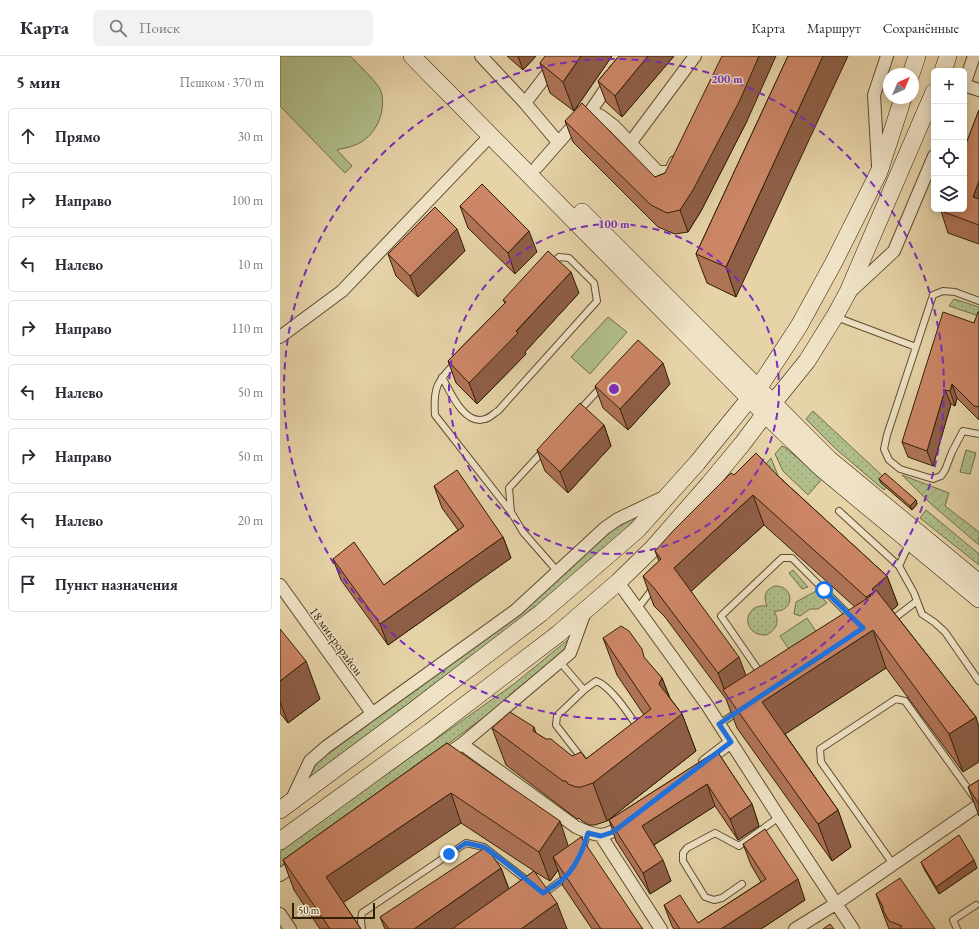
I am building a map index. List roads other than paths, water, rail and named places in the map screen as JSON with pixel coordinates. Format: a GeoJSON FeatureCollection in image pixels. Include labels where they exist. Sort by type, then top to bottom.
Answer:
{"type":"FeatureCollection","features":[{"type":"Feature","properties":{"kind":"main road"},"geometry":{"type":"LineString","coordinates":[[412,56],[490,136],[754,392]]}},
{"type":"Feature","properties":{"kind":"main road"},"geometry":{"type":"LineString","coordinates":[[428,56],[754,392],[821,468],[979,599]]}},
{"type":"Feature","properties":{"kind":"main road"},"geometry":{"type":"LineString","coordinates":[[913,68],[917,56]]}},
{"type":"Feature","properties":{"kind":"main road"},"geometry":{"type":"LineString","coordinates":[[944,68],[948,56]]}},
{"type":"Feature","properties":{"kind":"main road"},"geometry":{"type":"LineString","coordinates":[[280,841],[430,732],[558,634],[586,608],[618,582],[652,548],[709,484],[807,361],[835,316],[847,295],[931,99]]}},
{"type":"Feature","properties":{"kind":"main road"},"geometry":{"type":"LineString","coordinates":[[285,806],[420,706],[541,613],[637,530],[697,463],[754,392],[799,326],[834,262],[879,172],[901,104]]}},
{"type":"Feature","properties":{"kind":"main road"},"geometry":{"type":"LineString","coordinates":[[769,408],[979,583]]}},
{"type":"Feature","properties":{"kind":"street"},"geometry":{"type":"LineString","coordinates":[[481,56],[525,103],[558,142]]}},
{"type":"Feature","properties":{"kind":"street"},"geometry":{"type":"LineString","coordinates":[[525,103],[561,56]]}},
{"type":"Feature","properties":{"kind":"street"},"geometry":{"type":"LineString","coordinates":[[537,167],[580,118],[590,112],[628,56]]}},
{"type":"Feature","properties":{"kind":"street"},"geometry":{"type":"LineString","coordinates":[[631,142],[695,56]]}},
{"type":"Feature","properties":{"kind":"street"},"geometry":{"type":"LineString","coordinates":[[879,172],[874,95],[887,56]]}},
{"type":"Feature","properties":{"kind":"street"},"geometry":{"type":"LineString","coordinates":[[967,76],[974,56]]}},
{"type":"Feature","properties":{"kind":"street"},"geometry":{"type":"LineString","coordinates":[[967,86],[979,90]]}},
{"type":"Feature","properties":{"kind":"street"},"geometry":{"type":"LineString","coordinates":[[590,112],[601,116],[631,142],[658,172],[670,172],[681,151]]}},
{"type":"Feature","properties":{"kind":"street"},"geometry":{"type":"LineString","coordinates":[[280,337],[342,291],[490,136]]}},
{"type":"Feature","properties":{"kind":"street"},"geometry":{"type":"LineString","coordinates":[[847,295],[894,251],[931,163]]}},
{"type":"Feature","properties":{"kind":"street"},"geometry":{"type":"LineString","coordinates":[[285,806],[310,761],[326,747],[516,610],[605,528],[618,519],[668,495]]}},
{"type":"Feature","properties":{"kind":"street"},"geometry":{"type":"LineString","coordinates":[[618,582],[706,704],[854,929]]}},
{"type":"Feature","properties":{"kind":"street","name":"18 микрорайон"},"geometry":{"type":"LineString","coordinates":[[280,585],[372,714]]}},
{"type":"Feature","properties":{"kind":"street"},"geometry":{"type":"LineString","coordinates":[[437,762],[462,744],[570,653],[586,608]]}},
{"type":"Feature","properties":{"kind":"street"},"geometry":{"type":"LineString","coordinates":[[694,770],[731,742]]}},
{"type":"Feature","properties":{"kind":"street"},"geometry":{"type":"LineString","coordinates":[[462,744],[576,827],[588,833],[601,836],[613,832],[632,818]]}},
{"type":"Feature","properties":{"kind":"street"},"geometry":{"type":"LineString","coordinates":[[795,929],[837,903],[979,804]]}},
{"type":"Feature","properties":{"kind":"street"},"geometry":{"type":"LineString","coordinates":[[601,836],[661,929]]}},
{"type":"Feature","properties":{"kind":"street"},"geometry":{"type":"LineString","coordinates":[[280,876],[311,853]]}},
{"type":"Feature","properties":{"kind":"street"},"geometry":{"type":"LineString","coordinates":[[280,914],[290,929]]}},
{"type":"Feature","properties":{"kind":"lane"},"geometry":{"type":"LineString","coordinates":[[442,377],[462,411],[474,419],[485,419],[498,410],[597,301],[594,283],[569,258],[559,257],[549,268]]}},
{"type":"Feature","properties":{"kind":"lane"},"geometry":{"type":"LineString","coordinates":[[979,301],[955,292],[943,290],[933,295],[886,435],[884,449],[889,460],[900,469],[933,479],[942,476],[952,452],[963,432],[979,434]]}},
{"type":"Feature","properties":{"kind":"lane"},"geometry":{"type":"LineString","coordinates":[[835,316],[916,347]]}},
{"type":"Feature","properties":{"kind":"lane"},"geometry":{"type":"LineString","coordinates":[[463,355],[442,377],[434,396],[435,415],[511,512],[523,532],[558,572]]}},
{"type":"Feature","properties":{"kind":"lane"},"geometry":{"type":"LineString","coordinates":[[571,420],[607,380]]}},
{"type":"Feature","properties":{"kind":"lane"},"geometry":{"type":"LineString","coordinates":[[511,512],[509,488],[550,442]]}},
{"type":"Feature","properties":{"kind":"lane"},"geometry":{"type":"LineString","coordinates":[[839,511],[899,566],[914,593],[922,614],[945,632],[979,681]]}},
{"type":"Feature","properties":{"kind":"lane"},"geometry":{"type":"LineString","coordinates":[[899,566],[910,542]]}},
{"type":"Feature","properties":{"kind":"lane"},"geometry":{"type":"LineString","coordinates":[[763,677],[721,616],[782,558],[792,558],[857,623]]}},
{"type":"Feature","properties":{"kind":"lane"},"geometry":{"type":"LineString","coordinates":[[638,608],[660,579]]}},
{"type":"Feature","properties":{"kind":"lane"},"geometry":{"type":"LineString","coordinates":[[884,627],[917,601]]}},
{"type":"Feature","properties":{"kind":"lane"},"geometry":{"type":"LineString","coordinates":[[560,662],[584,690]]}},
{"type":"Feature","properties":{"kind":"lane"},"geometry":{"type":"LineString","coordinates":[[589,762],[583,760],[579,756],[556,725],[557,716],[584,690],[596,681],[604,685],[628,712],[644,736]]}},
{"type":"Feature","properties":{"kind":"lane"},"geometry":{"type":"LineString","coordinates":[[893,864],[821,762],[820,749],[896,698],[905,701],[979,804]]}},
{"type":"Feature","properties":{"kind":"lane"},"geometry":{"type":"LineString","coordinates":[[719,724],[745,707]]}},
{"type":"Feature","properties":{"kind":"lane"},"geometry":{"type":"LineString","coordinates":[[742,884],[722,898],[714,900],[705,897],[683,861],[683,853],[687,848],[715,833],[739,846],[779,817]]}},
{"type":"Feature","properties":{"kind":"lane"},"geometry":{"type":"LineString","coordinates":[[578,858],[582,852],[588,833]]}},
{"type":"Feature","properties":{"kind":"lane"},"geometry":{"type":"LineString","coordinates":[[362,929],[362,913],[466,843],[484,847],[543,893]]}},
{"type":"Feature","properties":{"kind":"lane"},"geometry":{"type":"LineString","coordinates":[[501,868],[507,864]]}},
{"type":"Feature","properties":{"kind":"lane"},"geometry":{"type":"LineString","coordinates":[[537,898],[562,880],[570,870]]}},
{"type":"Feature","properties":{"kind":"lane"},"geometry":{"type":"LineString","coordinates":[[957,929],[953,920],[976,905]]}}]}
